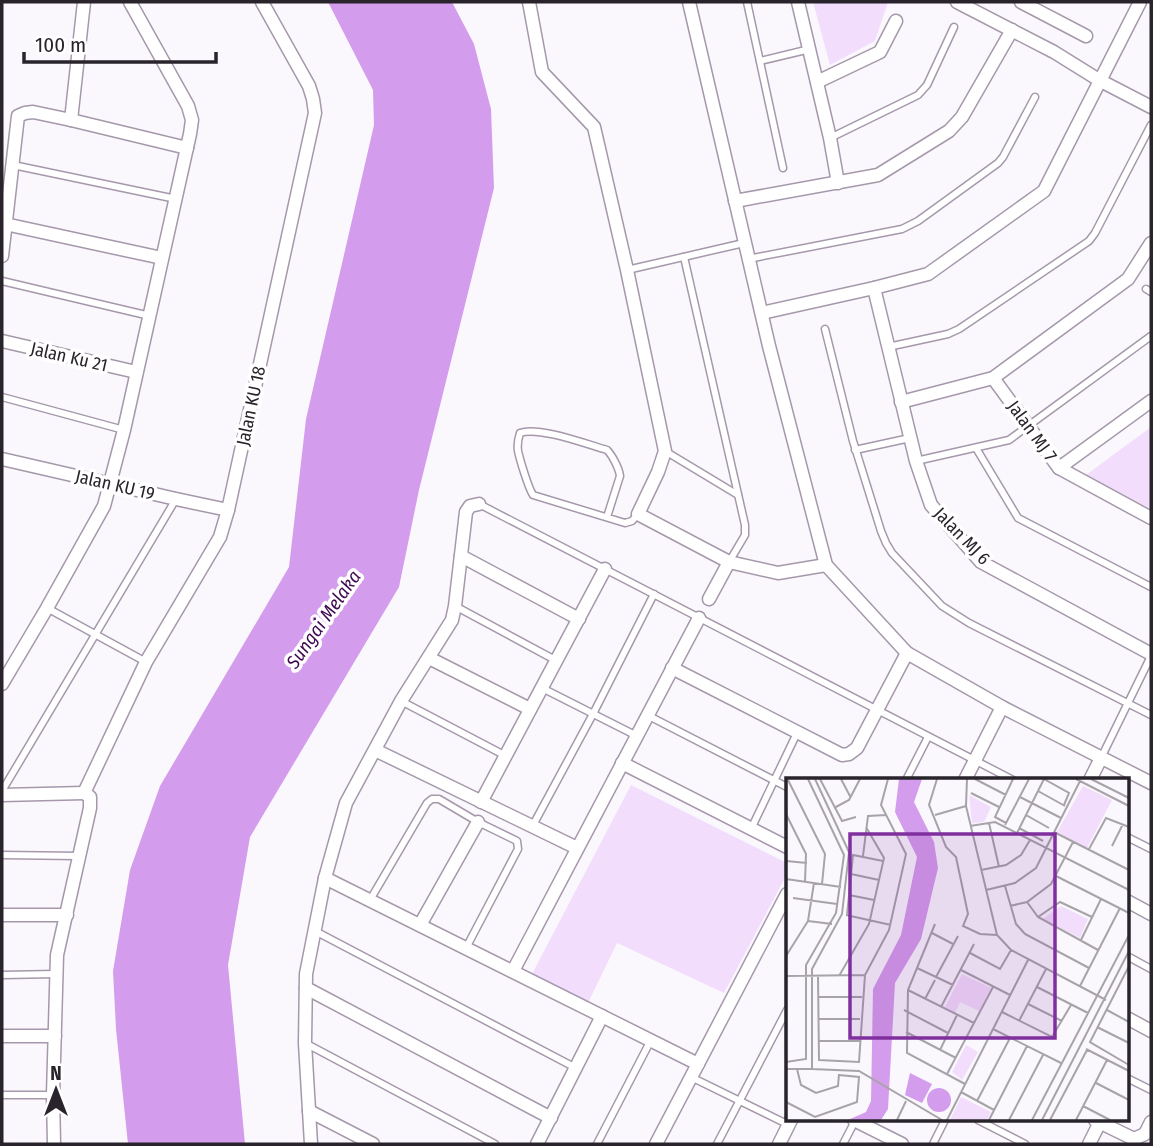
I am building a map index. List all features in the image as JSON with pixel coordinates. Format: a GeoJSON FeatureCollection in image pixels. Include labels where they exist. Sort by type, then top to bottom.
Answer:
{"type":"FeatureCollection","features":[{"type":"Feature","properties":{"kind":"street"},"geometry":{"type":"LineString","coordinates":[[71,120],[84,2]]}},
{"type":"Feature","properties":{"kind":"street"},"geometry":{"type":"LineString","coordinates":[[2,684],[104,506],[124,430],[187,148],[192,120],[188,106],[130,2]]}},
{"type":"Feature","properties":{"kind":"street","name":"Jalan KU 18"},"geometry":{"type":"LineString","coordinates":[[84,793],[146,662],[220,537],[228,510],[315,113],[309,86],[262,2]]}},
{"type":"Feature","properties":{"kind":"street"},"geometry":{"type":"LineString","coordinates":[[529,2],[542,72],[594,127],[627,270],[665,451],[638,514],[729,562],[778,573],[826,565]]}},
{"type":"Feature","properties":{"kind":"street"},"geometry":{"type":"LineString","coordinates":[[689,2],[744,243],[826,565],[906,653],[1002,707],[1151,783]]}},
{"type":"Feature","properties":{"kind":"street"},"geometry":{"type":"LineString","coordinates":[[798,2],[838,183]]}},
{"type":"Feature","properties":{"kind":"street"},"geometry":{"type":"LineString","coordinates":[[957,2],[1054,52],[1099,80],[1151,107]]}},
{"type":"Feature","properties":{"kind":"street"},"geometry":{"type":"LineString","coordinates":[[1021,2],[1086,36]]}},
{"type":"Feature","properties":{"kind":"street"},"geometry":{"type":"LineString","coordinates":[[762,313],[928,274],[1044,191],[1140,2]]}},
{"type":"Feature","properties":{"kind":"street"},"geometry":{"type":"LineString","coordinates":[[817,82],[880,52],[897,21]]}},
{"type":"Feature","properties":{"kind":"street"},"geometry":{"type":"LineString","coordinates":[[735,201],[878,175],[949,131],[961,117],[1012,30]]}},
{"type":"Feature","properties":{"kind":"street"},"geometry":{"type":"LineString","coordinates":[[2,256],[18,116],[33,112],[187,148]]}},
{"type":"Feature","properties":{"kind":"street"},"geometry":{"type":"LineString","coordinates":[[5,224],[162,258]]}},
{"type":"Feature","properties":{"kind":"street"},"geometry":{"type":"LineString","coordinates":[[901,402],[993,378],[1128,279],[1151,243]]}},
{"type":"Feature","properties":{"kind":"street","name":"Jalan MJ 6"},"geometry":{"type":"LineString","coordinates":[[874,288],[916,461],[932,505],[981,562],[1151,655]]}},
{"type":"Feature","properties":{"kind":"street","name":"Jalan Ku 21"},"geometry":{"type":"LineString","coordinates":[[2,341],[136,372]]}},
{"type":"Feature","properties":{"kind":"street","name":"Jalan MJ 7"},"geometry":{"type":"LineString","coordinates":[[993,378],[1059,468],[1151,518]]}},
{"type":"Feature","properties":{"kind":"street"},"geometry":{"type":"LineString","coordinates":[[1059,468],[1151,401]]}},
{"type":"Feature","properties":{"kind":"street","name":"Jalan KU 19"},"geometry":{"type":"LineString","coordinates":[[2,458],[228,510]]}},
{"type":"Feature","properties":{"kind":"street"},"geometry":{"type":"LineString","coordinates":[[311,1144],[305,1043],[306,974],[326,878],[346,803],[401,701],[452,620],[466,512],[470,506],[479,505]]}},
{"type":"Feature","properties":{"kind":"street"},"geometry":{"type":"LineString","coordinates":[[461,556],[579,619]]}},
{"type":"Feature","properties":{"kind":"street"},"geometry":{"type":"LineString","coordinates":[[709,599],[729,562]]}},
{"type":"Feature","properties":{"kind":"street"},"geometry":{"type":"LineString","coordinates":[[481,802],[605,569]]}},
{"type":"Feature","properties":{"kind":"street"},"geometry":{"type":"LineString","coordinates":[[513,971],[699,618]]}},
{"type":"Feature","properties":{"kind":"street"},"geometry":{"type":"LineString","coordinates":[[672,668],[842,755],[857,748],[906,653]]}},
{"type":"Feature","properties":{"kind":"street"},"geometry":{"type":"LineString","coordinates":[[429,658],[530,709]]}},
{"type":"Feature","properties":{"kind":"street"},"geometry":{"type":"LineString","coordinates":[[966,778],[1002,707]]}},
{"type":"Feature","properties":{"kind":"street"},"geometry":{"type":"LineString","coordinates":[[375,750],[578,848]]}},
{"type":"Feature","properties":{"kind":"street"},"geometry":{"type":"LineString","coordinates":[[1091,778],[1101,758]]}},
{"type":"Feature","properties":{"kind":"street"},"geometry":{"type":"LineString","coordinates":[[622,763],[786,846]]}},
{"type":"Feature","properties":{"kind":"street"},"geometry":{"type":"LineString","coordinates":[[2,793],[84,793],[90,797],[57,955],[54,1144]]}},
{"type":"Feature","properties":{"kind":"street"},"geometry":{"type":"LineString","coordinates":[[420,925],[478,822]]}},
{"type":"Feature","properties":{"kind":"street"},"geometry":{"type":"LineString","coordinates":[[326,878],[698,1064]]}},
{"type":"Feature","properties":{"kind":"street"},"geometry":{"type":"LineString","coordinates":[[656,1144],[786,896]]}},
{"type":"Feature","properties":{"kind":"street"},"geometry":{"type":"LineString","coordinates":[[1128,902],[1151,914]]}},
{"type":"Feature","properties":{"kind":"street"},"geometry":{"type":"LineString","coordinates":[[2,915],[66,915]]}},
{"type":"Feature","properties":{"kind":"street"},"geometry":{"type":"LineString","coordinates":[[306,988],[551,1118]]}},
{"type":"Feature","properties":{"kind":"street"},"geometry":{"type":"LineString","coordinates":[[537,1144],[601,1016]]}},
{"type":"Feature","properties":{"kind":"street"},"geometry":{"type":"LineString","coordinates":[[1128,1019],[1151,1031]]}},
{"type":"Feature","properties":{"kind":"street"},"geometry":{"type":"LineString","coordinates":[[2,1036],[55,1036]]}},
{"type":"Feature","properties":{"kind":"street"},"geometry":{"type":"LineString","coordinates":[[309,1111],[373,1144]]}},
{"type":"Feature","properties":{"kind":"street"},"geometry":{"type":"LineString","coordinates":[[779,1144],[790,1122]]}},
{"type":"Feature","properties":{"kind":"street"},"geometry":{"type":"LineString","coordinates":[[859,1122],[900,1144]]}},
{"type":"Feature","properties":{"kind":"street"},"geometry":{"type":"LineString","coordinates":[[1089,1144],[1098,1122]]}},
{"type":"Feature","properties":{"kind":"street"},"geometry":{"type":"LineString","coordinates":[[1100,1122],[1134,1139],[1145,1134],[1151,1122]]}},
{"type":"Feature","properties":{"kind":"lane"},"geometry":{"type":"LineString","coordinates":[[747,2],[783,168]]}},
{"type":"Feature","properties":{"kind":"lane"},"geometry":{"type":"LineString","coordinates":[[830,138],[918,95],[926,85],[954,27]]}},
{"type":"Feature","properties":{"kind":"lane"},"geometry":{"type":"LineString","coordinates":[[760,61],[810,49]]}},
{"type":"Feature","properties":{"kind":"lane"},"geometry":{"type":"LineString","coordinates":[[748,259],[902,229],[918,221],[998,163],[1035,97]]}},
{"type":"Feature","properties":{"kind":"lane"},"geometry":{"type":"LineString","coordinates":[[888,347],[948,334],[959,329],[1083,246],[1095,233],[1151,125]]}},
{"type":"Feature","properties":{"kind":"lane"},"geometry":{"type":"LineString","coordinates":[[11,164],[176,199]]}},
{"type":"Feature","properties":{"kind":"lane"},"geometry":{"type":"LineString","coordinates":[[627,270],[744,243]]}},
{"type":"Feature","properties":{"kind":"lane"},"geometry":{"type":"LineString","coordinates":[[684,257],[746,531],[729,562]]}},
{"type":"Feature","properties":{"kind":"lane"},"geometry":{"type":"LineString","coordinates":[[2,281],[150,316]]}},
{"type":"Feature","properties":{"kind":"lane"},"geometry":{"type":"LineString","coordinates":[[825,329],[855,450],[886,543],[892,553],[942,607],[1151,715]]}},
{"type":"Feature","properties":{"kind":"lane"},"geometry":{"type":"LineString","coordinates":[[916,461],[1009,440],[1151,336]]}},
{"type":"Feature","properties":{"kind":"lane"},"geometry":{"type":"LineString","coordinates":[[2,397],[124,430]]}},
{"type":"Feature","properties":{"kind":"lane"},"geometry":{"type":"LineString","coordinates":[[607,517],[620,476],[607,450],[540,431],[527,430],[520,433],[518,451],[533,495],[625,523],[632,521],[638,514]]}},
{"type":"Feature","properties":{"kind":"lane"},"geometry":{"type":"LineString","coordinates":[[855,450],[910,438]]}},
{"type":"Feature","properties":{"kind":"lane"},"geometry":{"type":"LineString","coordinates":[[976,447],[1018,517],[1151,587]]}},
{"type":"Feature","properties":{"kind":"lane"},"geometry":{"type":"LineString","coordinates":[[665,451],[739,495]]}},
{"type":"Feature","properties":{"kind":"lane"},"geometry":{"type":"LineString","coordinates":[[2,793],[176,499]]}},
{"type":"Feature","properties":{"kind":"lane"},"geometry":{"type":"LineString","coordinates":[[479,505],[1009,778]]}},
{"type":"Feature","properties":{"kind":"lane"},"geometry":{"type":"LineString","coordinates":[[532,827],[654,594]]}},
{"type":"Feature","properties":{"kind":"lane"},"geometry":{"type":"LineString","coordinates":[[455,607],[557,661]]}},
{"type":"Feature","properties":{"kind":"lane"},"geometry":{"type":"LineString","coordinates":[[47,608],[146,662]]}},
{"type":"Feature","properties":{"kind":"lane"},"geometry":{"type":"LineString","coordinates":[[1101,758],[1151,655]]}},
{"type":"Feature","properties":{"kind":"lane"},"geometry":{"type":"LineString","coordinates":[[542,688],[637,736]]}},
{"type":"Feature","properties":{"kind":"lane"},"geometry":{"type":"LineString","coordinates":[[401,701],[506,756]]}},
{"type":"Feature","properties":{"kind":"lane"},"geometry":{"type":"LineString","coordinates":[[647,715],[786,787]]}},
{"type":"Feature","properties":{"kind":"lane"},"geometry":{"type":"LineString","coordinates":[[751,829],[797,733]]}},
{"type":"Feature","properties":{"kind":"lane"},"geometry":{"type":"LineString","coordinates":[[907,778],[928,737]]}},
{"type":"Feature","properties":{"kind":"lane"},"geometry":{"type":"LineString","coordinates":[[369,900],[427,803],[432,799],[439,799],[517,841],[518,849],[467,948]]}},
{"type":"Feature","properties":{"kind":"lane"},"geometry":{"type":"LineString","coordinates":[[1128,838],[1151,849]]}},
{"type":"Feature","properties":{"kind":"lane"},"geometry":{"type":"LineString","coordinates":[[2,855],[79,856]]}},
{"type":"Feature","properties":{"kind":"lane"},"geometry":{"type":"LineString","coordinates":[[314,931],[576,1068]]}},
{"type":"Feature","properties":{"kind":"lane"},"geometry":{"type":"LineString","coordinates":[[1128,957],[1151,969]]}},
{"type":"Feature","properties":{"kind":"lane"},"geometry":{"type":"LineString","coordinates":[[2,975],[57,974]]}},
{"type":"Feature","properties":{"kind":"lane"},"geometry":{"type":"LineString","coordinates":[[717,1144],[786,1012]]}},
{"type":"Feature","properties":{"kind":"lane"},"geometry":{"type":"LineString","coordinates":[[597,1144],[651,1040]]}},
{"type":"Feature","properties":{"kind":"lane"},"geometry":{"type":"LineString","coordinates":[[305,1043],[495,1144]]}},
{"type":"Feature","properties":{"kind":"lane"},"geometry":{"type":"LineString","coordinates":[[691,1077],[786,1120]]}},
{"type":"Feature","properties":{"kind":"lane"},"geometry":{"type":"LineString","coordinates":[[1128,1078],[1151,1090]]}},
{"type":"Feature","properties":{"kind":"lane"},"geometry":{"type":"LineString","coordinates":[[2,1095],[53,1094]]}},
{"type":"Feature","properties":{"kind":"lane"},"geometry":{"type":"LineString","coordinates":[[843,1144],[854,1122]]}},
{"type":"Feature","properties":{"kind":"lane"},"geometry":{"type":"LineString","coordinates":[[933,1144],[944,1122]]}},
{"type":"Feature","properties":{"kind":"lane"},"geometry":{"type":"LineString","coordinates":[[982,1122],[1026,1144]]}},
{"type":"Feature","properties":{"kind":"shaded area"},"geometry":{"type":"Polygon","coordinates":[[[813,2],[888,2],[875,41],[830,65],[813,2]]]}},
{"type":"Feature","properties":{"kind":"shaded area"},"geometry":{"type":"Polygon","coordinates":[[[1151,427],[1151,509],[1086,475],[1151,427]]]}},
{"type":"Feature","properties":{"kind":"shaded area"},"geometry":{"type":"Polygon","coordinates":[[[631,785],[786,862],[786,876],[724,993],[617,943],[588,1003],[532,974],[631,785]]]}},
{"type":"Feature","properties":{"kind":"water","name":"Sungai Melaka"},"geometry":{"type":"Polygon","coordinates":[[[328,2],[452,2],[474,44],[491,109],[494,188],[419,490],[399,587],[250,837],[228,965],[245,1144],[128,1144],[113,971],[130,870],[160,786],[289,567],[306,419],[374,125],[373,90],[328,2]]]}}]}
